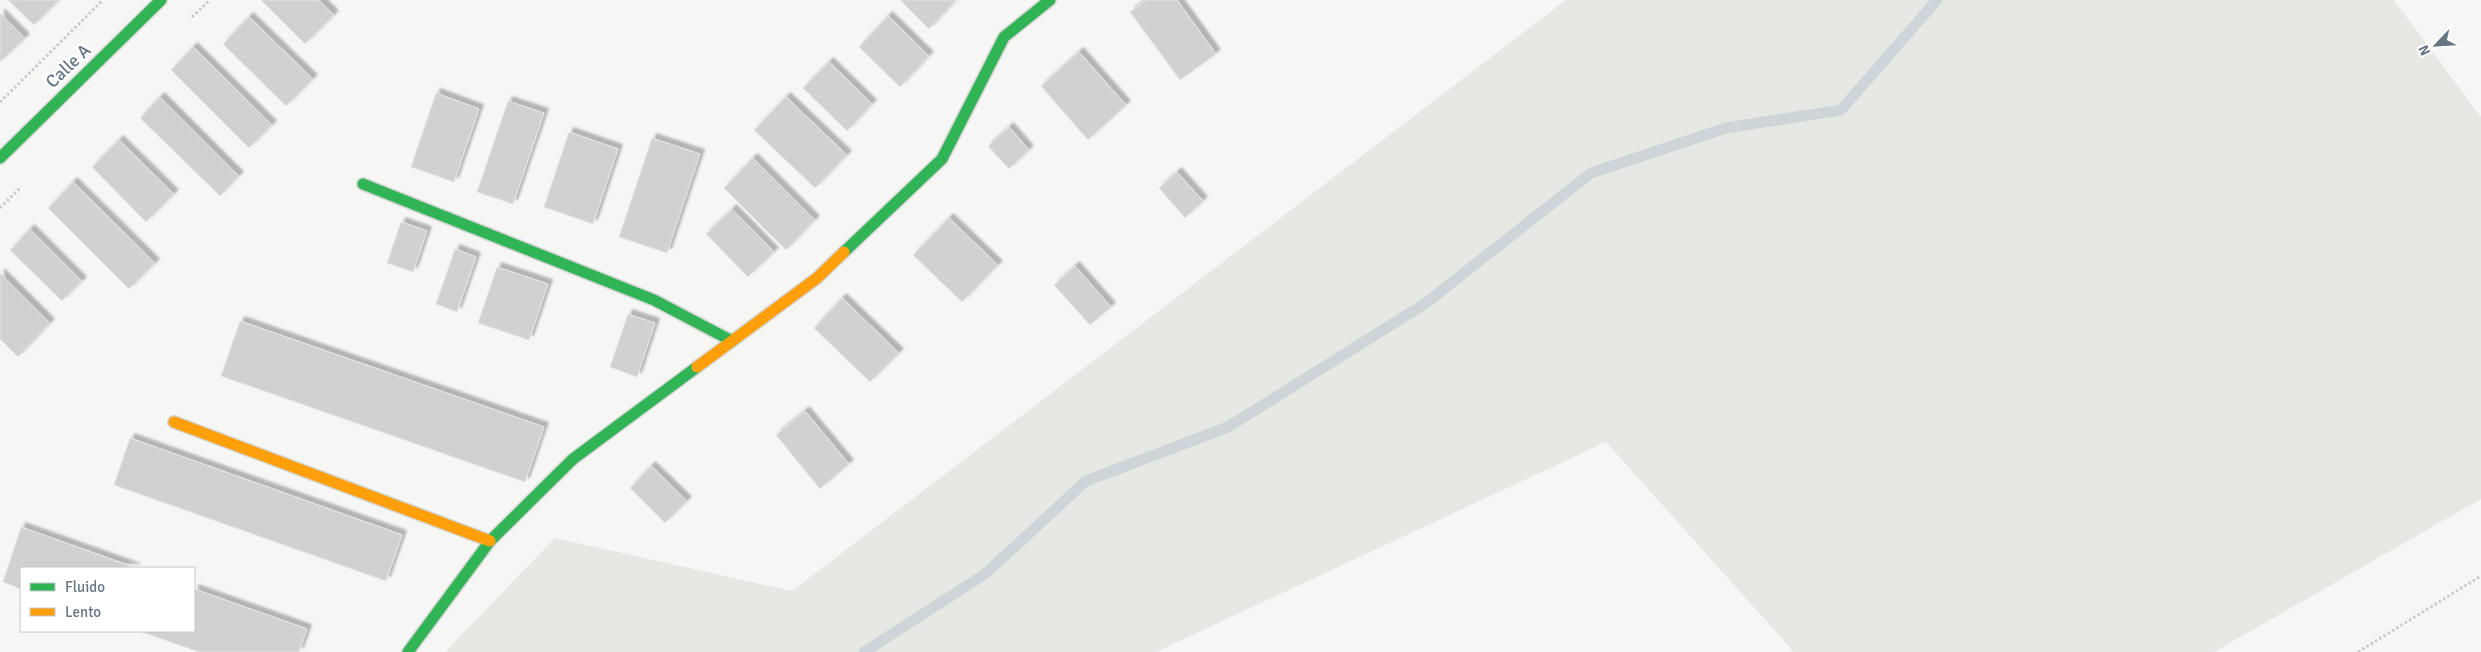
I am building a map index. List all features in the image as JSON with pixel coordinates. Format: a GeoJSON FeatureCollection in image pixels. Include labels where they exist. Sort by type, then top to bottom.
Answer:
{"type":"FeatureCollection","features":[{"type":"Feature","properties":{"kind":"street","name":"Calle A"},"geometry":{"type":"LineString","coordinates":[[0,158],[161,0]]}},
{"type":"Feature","properties":{"kind":"street"},"geometry":{"type":"LineString","coordinates":[[408,652],[490,541],[573,459],[817,278],[942,159],[1004,37],[1050,0]]}},
{"type":"Feature","properties":{"kind":"street"},"geometry":{"type":"LineString","coordinates":[[362,184],[654,300],[732,341]]}},
{"type":"Feature","properties":{"kind":"street"},"geometry":{"type":"LineString","coordinates":[[174,422],[490,541]]}},
{"type":"Feature","properties":{"kind":"path"},"geometry":{"type":"LineString","coordinates":[[0,102],[103,0]]}},
{"type":"Feature","properties":{"kind":"path"},"geometry":{"type":"LineString","coordinates":[[2358,652],[2481,576]]}},
{"type":"Feature","properties":{"kind":"shaded area"},"geometry":{"type":"Polygon","coordinates":[[[1566,0],[2394,0],[2481,117],[2481,499],[2214,652],[1794,652],[1606,442],[1156,652],[445,652],[555,538],[792,591],[1566,0]]]}},
{"type":"Feature","properties":{"kind":"building"},"geometry":{"type":"Polygon","coordinates":[[[8,0],[59,0],[34,25],[8,0]]]}},
{"type":"Feature","properties":{"kind":"building"},"geometry":{"type":"Polygon","coordinates":[[[261,0],[319,0],[334,15],[305,44],[261,0]]]}},
{"type":"Feature","properties":{"kind":"building"},"geometry":{"type":"Polygon","coordinates":[[[900,0],[956,0],[929,29],[900,0]]]}},
{"type":"Feature","properties":{"kind":"building"},"geometry":{"type":"Polygon","coordinates":[[[1146,0],[1177,0],[1216,54],[1180,80],[1130,12],[1146,0]]]}},
{"type":"Feature","properties":{"kind":"building"},"geometry":{"type":"Polygon","coordinates":[[[0,13],[25,38],[0,62],[0,13]]]}},
{"type":"Feature","properties":{"kind":"building"},"geometry":{"type":"Polygon","coordinates":[[[888,16],[929,56],[900,87],[859,47],[888,16]]]}},
{"type":"Feature","properties":{"kind":"building"},"geometry":{"type":"Polygon","coordinates":[[[249,17],[313,79],[286,106],[223,44],[249,17]]]}},
{"type":"Feature","properties":{"kind":"building"},"geometry":{"type":"Polygon","coordinates":[[[193,47],[272,125],[249,148],[171,70],[193,47]]]}},
{"type":"Feature","properties":{"kind":"building"},"geometry":{"type":"Polygon","coordinates":[[[1079,52],[1126,105],[1088,140],[1041,86],[1079,52]]]}},
{"type":"Feature","properties":{"kind":"building"},"geometry":{"type":"Polygon","coordinates":[[[829,62],[872,104],[847,131],[803,88],[829,62]]]}},
{"type":"Feature","properties":{"kind":"building"},"geometry":{"type":"Polygon","coordinates":[[[436,93],[479,109],[454,182],[411,167],[436,93]]]}},
{"type":"Feature","properties":{"kind":"building"},"geometry":{"type":"Polygon","coordinates":[[[160,97],[239,176],[220,196],[140,118],[160,97]]]}},
{"type":"Feature","properties":{"kind":"building"},"geometry":{"type":"Polygon","coordinates":[[[786,97],[847,155],[815,188],[754,130],[786,97]]]}},
{"type":"Feature","properties":{"kind":"building"},"geometry":{"type":"Polygon","coordinates":[[[508,101],[544,113],[513,204],[477,192],[508,101]]]}},
{"type":"Feature","properties":{"kind":"building"},"geometry":{"type":"Polygon","coordinates":[[[1009,127],[1029,150],[1009,169],[988,146],[1009,127]]]}},
{"type":"Feature","properties":{"kind":"building"},"geometry":{"type":"Polygon","coordinates":[[[569,132],[618,149],[593,224],[544,207],[569,132]]]}},
{"type":"Feature","properties":{"kind":"building"},"geometry":{"type":"Polygon","coordinates":[[[652,138],[700,154],[667,253],[619,237],[652,138]]]}},
{"type":"Feature","properties":{"kind":"building"},"geometry":{"type":"Polygon","coordinates":[[[119,140],[174,194],[146,222],[92,167],[119,140]]]}},
{"type":"Feature","properties":{"kind":"building"},"geometry":{"type":"Polygon","coordinates":[[[753,158],[815,220],[786,250],[724,188],[753,158]]]}},
{"type":"Feature","properties":{"kind":"building"},"geometry":{"type":"Polygon","coordinates":[[[1177,172],[1203,201],[1185,218],[1159,188],[1177,172]]]}},
{"type":"Feature","properties":{"kind":"building"},"geometry":{"type":"Polygon","coordinates":[[[73,182],[155,263],[129,289],[48,208],[73,182]]]}},
{"type":"Feature","properties":{"kind":"building"},"geometry":{"type":"Polygon","coordinates":[[[732,209],[774,252],[748,277],[706,234],[732,209]]]}},
{"type":"Feature","properties":{"kind":"building"},"geometry":{"type":"Polygon","coordinates":[[[949,218],[998,265],[962,302],[913,255],[949,218]]]}},
{"type":"Feature","properties":{"kind":"building"},"geometry":{"type":"Polygon","coordinates":[[[401,222],[427,231],[413,272],[387,263],[401,222]]]}},
{"type":"Feature","properties":{"kind":"building"},"geometry":{"type":"Polygon","coordinates":[[[30,229],[82,281],[62,301],[10,250],[30,229]]]}},
{"type":"Feature","properties":{"kind":"building"},"geometry":{"type":"Polygon","coordinates":[[[455,249],[476,257],[457,312],[436,304],[455,249]]]}},
{"type":"Feature","properties":{"kind":"building"},"geometry":{"type":"Polygon","coordinates":[[[1075,266],[1111,307],[1090,325],[1054,285],[1075,266]]]}},
{"type":"Feature","properties":{"kind":"building"},"geometry":{"type":"Polygon","coordinates":[[[497,267],[548,284],[529,340],[478,323],[497,267]]]}},
{"type":"Feature","properties":{"kind":"building"},"geometry":{"type":"Polygon","coordinates":[[[0,273],[50,323],[18,357],[0,339],[0,273]]]}},
{"type":"Feature","properties":{"kind":"building"},"geometry":{"type":"Polygon","coordinates":[[[842,298],[899,353],[870,382],[814,328],[842,298]]]}},
{"type":"Feature","properties":{"kind":"building"},"geometry":{"type":"Polygon","coordinates":[[[628,314],[655,323],[637,377],[610,367],[628,314]]]}},
{"type":"Feature","properties":{"kind":"building"},"geometry":{"type":"Polygon","coordinates":[[[240,321],[544,427],[525,482],[221,376],[240,321]]]}},
{"type":"Feature","properties":{"kind":"building"},"geometry":{"type":"Polygon","coordinates":[[[805,411],[849,464],[820,489],[776,435],[805,411]]]}},
{"type":"Feature","properties":{"kind":"building"},"geometry":{"type":"Polygon","coordinates":[[[130,438],[402,535],[386,581],[114,485],[130,438]]]}},
{"type":"Feature","properties":{"kind":"building"},"geometry":{"type":"Polygon","coordinates":[[[651,466],[687,501],[665,523],[630,488],[651,466]]]}},
{"type":"Feature","properties":{"kind":"building"},"geometry":{"type":"Polygon","coordinates":[[[21,527],[133,567],[20,567],[20,589],[3,582],[21,527]]]}},
{"type":"Feature","properties":{"kind":"building"},"geometry":{"type":"Polygon","coordinates":[[[195,589],[307,629],[299,652],[199,652],[142,632],[195,632],[195,589]]]}},
{"type":"Feature","properties":{"kind":"waterway"},"geometry":{"type":"LineString","coordinates":[[864,652],[985,574],[1086,481],[1228,427],[1426,303],[1591,173],[1726,128],[1841,110],[1937,0]]}},
{"type":"Feature","properties":{"kind":"traffic: fast"},"geometry":{"type":"LineString","coordinates":[[0,158],[161,0]]}},
{"type":"Feature","properties":{"kind":"traffic: fast"},"geometry":{"type":"LineString","coordinates":[[844,252],[942,159],[1004,37],[1050,0]]}},
{"type":"Feature","properties":{"kind":"traffic: fast"},"geometry":{"type":"LineString","coordinates":[[363,184],[654,300],[732,341]]}},
{"type":"Feature","properties":{"kind":"traffic: fast"},"geometry":{"type":"LineString","coordinates":[[408,652],[490,541],[573,459],[697,367]]}},
{"type":"Feature","properties":{"kind":"traffic: slow"},"geometry":{"type":"LineString","coordinates":[[697,367],[817,278],[844,252]]}},
{"type":"Feature","properties":{"kind":"traffic: slow"},"geometry":{"type":"LineString","coordinates":[[174,422],[490,541]]}}]}
